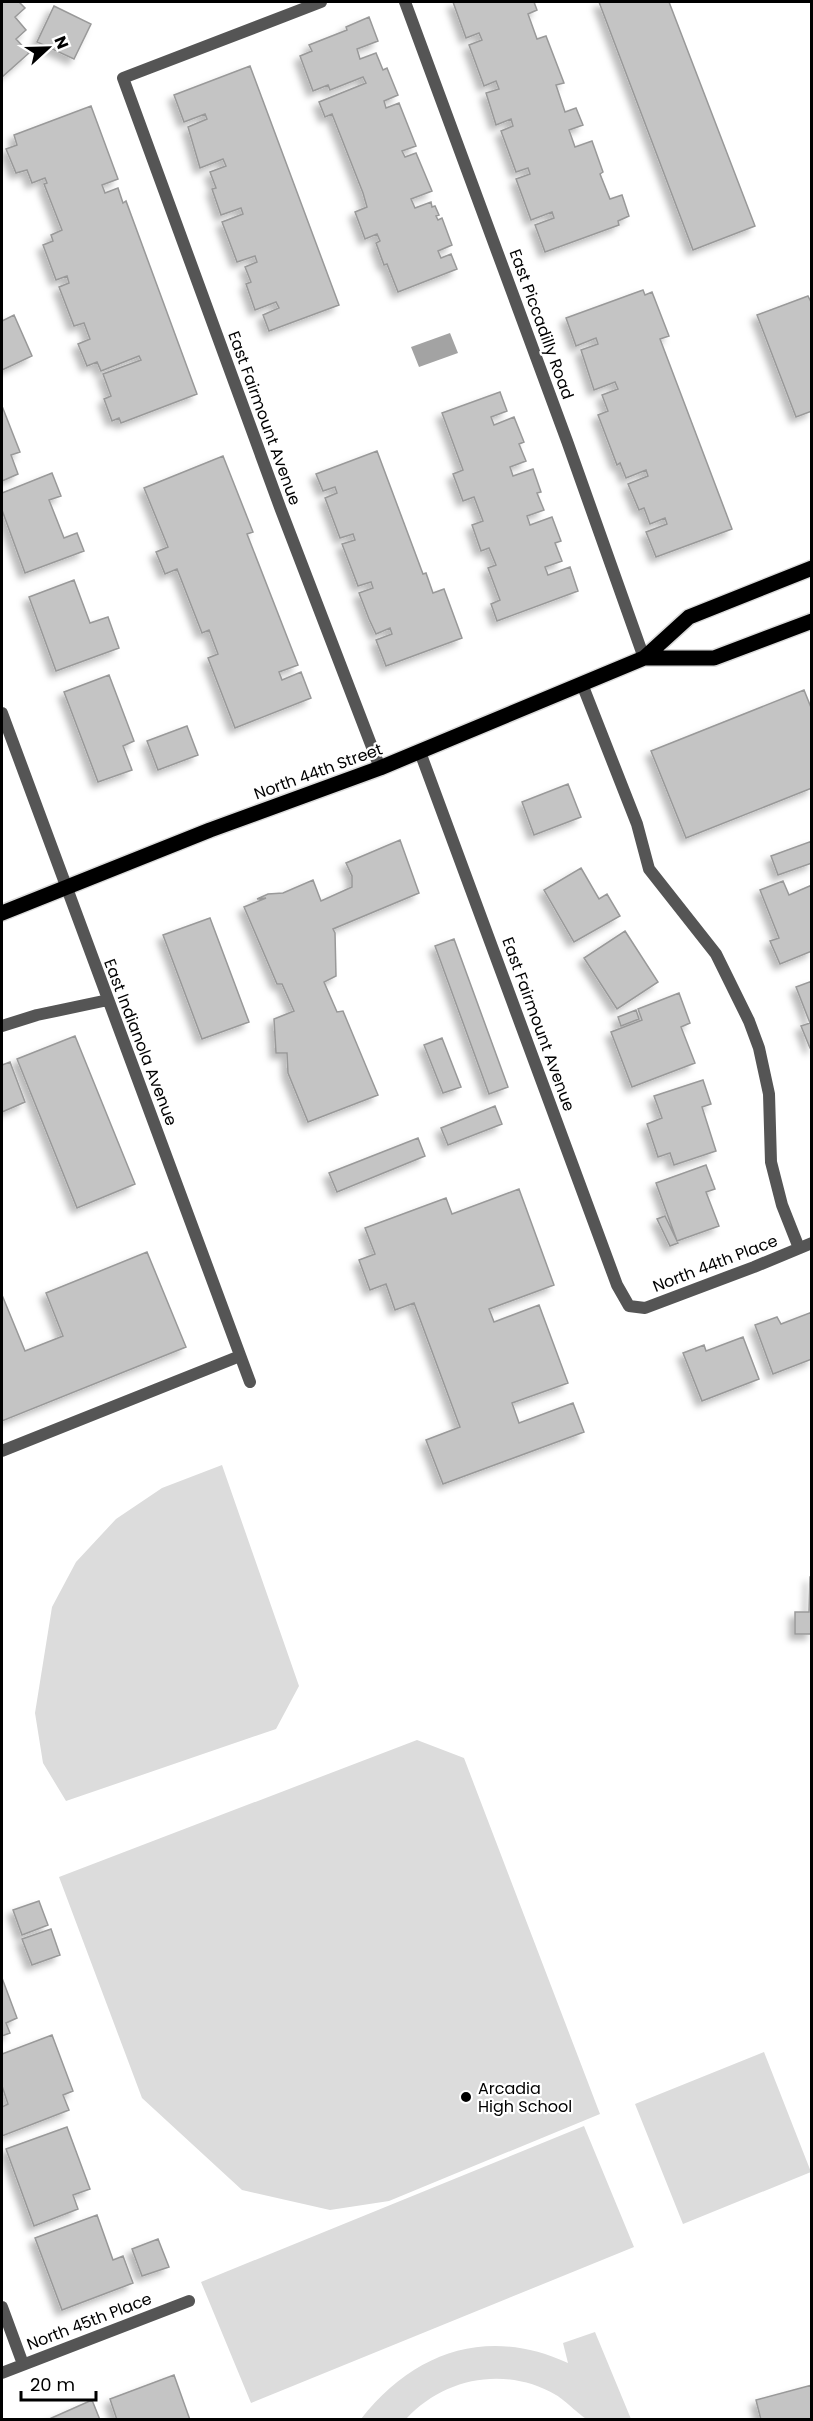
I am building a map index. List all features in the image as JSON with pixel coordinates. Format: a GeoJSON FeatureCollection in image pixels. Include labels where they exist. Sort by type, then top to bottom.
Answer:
{"type":"FeatureCollection","features":[{"type":"Feature","properties":{"kind":"main road","name":"North 44th Street"},"geometry":{"type":"LineString","coordinates":[[2,913],[210,830],[380,768],[644,658],[689,617],[812,568]]}},
{"type":"Feature","properties":{"kind":"main road","name":"North 44th Street"},"geometry":{"type":"LineString","coordinates":[[644,658],[714,658],[812,621]]}},
{"type":"Feature","properties":{"kind":"street","name":"East Fairmount Avenue"},"geometry":{"type":"LineString","coordinates":[[321,2],[123,78],[281,510],[380,768]]}},
{"type":"Feature","properties":{"kind":"street","name":"East Piccadilly Road"},"geometry":{"type":"LineString","coordinates":[[405,2],[571,451],[644,658]]}},
{"type":"Feature","properties":{"kind":"street"},"geometry":{"type":"LineString","coordinates":[[582,684],[637,824],[649,869],[716,954],[749,1021],[759,1048],[769,1094],[771,1162],[782,1205],[799,1248]]}},
{"type":"Feature","properties":{"kind":"street","name":"East Indianola Avenue"},"geometry":{"type":"LineString","coordinates":[[2,713],[250,1382]]}},
{"type":"Feature","properties":{"kind":"street","name":"East Fairmount Avenue"},"geometry":{"type":"LineString","coordinates":[[420,752],[618,1285],[629,1306]]}},
{"type":"Feature","properties":{"kind":"street"},"geometry":{"type":"LineString","coordinates":[[2,1026],[37,1015],[108,1000]]}},
{"type":"Feature","properties":{"kind":"street","name":"North 44th Place"},"geometry":{"type":"LineString","coordinates":[[629,1306],[645,1308],[812,1243]]}},
{"type":"Feature","properties":{"kind":"street"},"geometry":{"type":"LineString","coordinates":[[2,1451],[240,1356]]}},
{"type":"Feature","properties":{"kind":"street","name":"North 45th Place"},"geometry":{"type":"LineString","coordinates":[[2,2373],[189,2301]]}},
{"type":"Feature","properties":{"kind":"street"},"geometry":{"type":"LineString","coordinates":[[2,2307],[23,2364]]}},
{"type":"Feature","properties":{"kind":"shaded area"},"geometry":{"type":"Polygon","coordinates":[[[450,333],[458,353],[419,367],[411,347],[450,333]]]}},
{"type":"Feature","properties":{"kind":"shaded area"},"geometry":{"type":"Polygon","coordinates":[[[222,1465],[299,1686],[276,1729],[66,1801],[43,1763],[35,1713],[52,1607],[76,1562],[116,1519],[162,1488],[222,1465]]]}},
{"type":"Feature","properties":{"kind":"shaded area"},"geometry":{"type":"Polygon","coordinates":[[[417,1740],[464,1758],[600,2114],[389,2201],[330,2210],[242,2190],[142,2098],[59,1877],[417,1740]]]}},
{"type":"Feature","properties":{"kind":"shaded area"},"geometry":{"type":"Polygon","coordinates":[[[764,2052],[811,2172],[683,2224],[635,2104],[764,2052]]]}},
{"type":"Feature","properties":{"kind":"shaded area"},"geometry":{"type":"Polygon","coordinates":[[[584,2126],[634,2247],[251,2403],[201,2282],[584,2126]]]}},
{"type":"Feature","properties":{"kind":"shaded area"},"geometry":{"type":"Polygon","coordinates":[[[595,2332],[631,2419],[589,2420],[556,2395],[537,2386],[497,2379],[477,2380],[457,2385],[439,2393],[406,2419],[361,2419],[404,2376],[429,2362],[454,2352],[481,2347],[509,2347],[538,2352],[568,2363],[563,2343],[595,2332]]]}},
{"type":"Feature","properties":{"kind":"building"},"geometry":{"type":"Polygon","coordinates":[[[2,2],[19,2],[25,8],[15,17],[26,30],[16,39],[29,53],[2,77],[2,2]]]}},
{"type":"Feature","properties":{"kind":"building"},"geometry":{"type":"Polygon","coordinates":[[[453,2],[534,2],[537,10],[528,14],[537,39],[546,36],[564,83],[556,85],[565,112],[576,108],[583,125],[569,130],[575,147],[592,141],[603,172],[600,174],[610,199],[622,195],[629,216],[618,221],[619,225],[545,252],[535,225],[554,218],[552,212],[531,220],[516,179],[530,174],[528,168],[516,172],[501,131],[513,126],[511,119],[496,125],[486,93],[499,89],[496,81],[484,86],[469,45],[482,40],[479,33],[466,38],[453,2]]]}},
{"type":"Feature","properties":{"kind":"building"},"geometry":{"type":"Polygon","coordinates":[[[599,2],[669,2],[755,226],[693,250],[599,2]]]}},
{"type":"Feature","properties":{"kind":"building"},"geometry":{"type":"Polygon","coordinates":[[[54,6],[91,24],[74,59],[37,42],[54,6]]]}},
{"type":"Feature","properties":{"kind":"building"},"geometry":{"type":"Polygon","coordinates":[[[369,17],[378,41],[357,49],[360,59],[376,53],[383,70],[387,68],[398,95],[384,101],[386,108],[399,103],[416,146],[402,151],[405,157],[416,153],[432,191],[411,199],[415,208],[431,202],[432,207],[435,206],[439,215],[436,216],[438,220],[442,218],[452,245],[438,251],[441,258],[451,254],[457,269],[398,292],[376,243],[380,241],[377,234],[365,239],[355,212],[367,207],[363,193],[332,114],[325,117],[319,102],[366,83],[363,77],[330,90],[328,85],[313,91],[300,56],[312,51],[309,45],[347,30],[346,27],[369,17]]]}},
{"type":"Feature","properties":{"kind":"building"},"geometry":{"type":"Polygon","coordinates":[[[250,66],[339,305],[269,331],[263,315],[279,308],[276,302],[255,310],[246,284],[251,282],[245,267],[257,262],[255,256],[237,262],[222,222],[243,214],[241,208],[221,215],[212,189],[216,188],[210,172],[226,166],[223,159],[200,168],[188,127],[207,119],[205,114],[184,122],[174,95],[250,66]]]}},
{"type":"Feature","properties":{"kind":"building"},"geometry":{"type":"Polygon","coordinates":[[[91,106],[118,179],[102,185],[105,193],[118,188],[123,203],[126,201],[197,394],[121,423],[119,418],[112,421],[104,399],[111,396],[103,374],[141,360],[139,356],[101,371],[97,362],[87,366],[78,344],[90,339],[84,323],[74,326],[59,287],[69,283],[67,276],[56,280],[43,245],[53,241],[51,235],[62,230],[44,184],[47,183],[45,178],[32,183],[27,170],[16,173],[6,149],[17,145],[14,135],[91,106]]]}},
{"type":"Feature","properties":{"kind":"building"},"geometry":{"type":"Polygon","coordinates":[[[643,290],[645,295],[652,292],[669,336],[660,339],[732,529],[656,557],[646,532],[667,524],[665,518],[650,524],[644,508],[639,510],[628,484],[648,476],[646,470],[626,478],[620,463],[617,465],[598,415],[608,411],[602,395],[618,389],[615,382],[594,390],[581,350],[598,344],[596,338],[576,346],[566,318],[643,290]]]}},
{"type":"Feature","properties":{"kind":"building"},"geometry":{"type":"Polygon","coordinates":[[[808,296],[812,304],[812,411],[796,417],[757,315],[808,296]]]}},
{"type":"Feature","properties":{"kind":"building"},"geometry":{"type":"Polygon","coordinates":[[[14,315],[32,356],[2,370],[2,321],[14,315]]]}},
{"type":"Feature","properties":{"kind":"building"},"geometry":{"type":"Polygon","coordinates":[[[500,392],[507,411],[491,417],[494,425],[514,417],[524,442],[519,444],[526,461],[510,467],[513,476],[533,469],[541,492],[537,493],[544,510],[527,516],[530,525],[552,517],[561,541],[555,543],[562,561],[545,567],[548,575],[570,567],[578,591],[497,621],[491,604],[500,600],[488,568],[496,565],[489,548],[481,551],[472,525],[483,521],[474,497],[463,501],[453,474],[463,470],[442,413],[500,392]]]}},
{"type":"Feature","properties":{"kind":"building"},"geometry":{"type":"Polygon","coordinates":[[[2,406],[20,452],[11,455],[18,474],[2,481],[2,406]]]}},
{"type":"Feature","properties":{"kind":"building"},"geometry":{"type":"Polygon","coordinates":[[[377,451],[423,574],[426,573],[433,593],[444,589],[462,638],[386,666],[376,640],[392,634],[390,628],[376,634],[359,593],[373,588],[371,582],[358,586],[342,544],[355,540],[353,534],[340,538],[325,498],[337,493],[335,487],[323,491],[316,474],[377,451]]]}},
{"type":"Feature","properties":{"kind":"building"},"geometry":{"type":"Polygon","coordinates":[[[223,456],[253,532],[247,534],[298,665],[279,672],[282,680],[301,672],[311,698],[235,728],[208,658],[218,654],[209,630],[202,633],[177,569],[165,574],[156,552],[168,547],[144,488],[223,456]]]}},
{"type":"Feature","properties":{"kind":"building"},"geometry":{"type":"Polygon","coordinates":[[[52,473],[61,496],[49,500],[64,538],[77,533],[84,551],[25,573],[2,510],[2,493],[52,473]]]}},
{"type":"Feature","properties":{"kind":"building"},"geometry":{"type":"Polygon","coordinates":[[[74,580],[90,623],[108,617],[119,648],[56,671],[29,597],[74,580]]]}},
{"type":"Feature","properties":{"kind":"building"},"geometry":{"type":"Polygon","coordinates":[[[109,675],[134,741],[123,746],[132,770],[98,782],[64,692],[109,675]]]}},
{"type":"Feature","properties":{"kind":"building"},"geometry":{"type":"Polygon","coordinates":[[[804,690],[812,710],[812,788],[686,838],[651,751],[804,690]]]}},
{"type":"Feature","properties":{"kind":"building"},"geometry":{"type":"Polygon","coordinates":[[[187,726],[198,755],[158,770],[147,741],[187,726]]]}},
{"type":"Feature","properties":{"kind":"building"},"geometry":{"type":"Polygon","coordinates":[[[568,784],[581,817],[534,835],[522,802],[568,784]]]}},
{"type":"Feature","properties":{"kind":"building"},"geometry":{"type":"Polygon","coordinates":[[[400,840],[419,893],[333,929],[336,976],[324,982],[337,1012],[343,1011],[378,1095],[308,1122],[288,1073],[287,1053],[276,1053],[274,1019],[294,1011],[282,984],[277,984],[244,907],[266,898],[257,899],[268,894],[283,893],[313,880],[321,901],[352,887],[352,876],[346,863],[400,840]]]}},
{"type":"Feature","properties":{"kind":"building"},"geometry":{"type":"Polygon","coordinates":[[[812,841],[812,863],[778,875],[771,856],[812,841]]]}},
{"type":"Feature","properties":{"kind":"building"},"geometry":{"type":"Polygon","coordinates":[[[581,868],[599,899],[607,894],[620,916],[574,942],[544,890],[581,868]]]}},
{"type":"Feature","properties":{"kind":"building"},"geometry":{"type":"Polygon","coordinates":[[[783,881],[789,895],[812,885],[812,951],[780,964],[770,941],[779,938],[760,890],[783,881]]]}},
{"type":"Feature","properties":{"kind":"building"},"geometry":{"type":"Polygon","coordinates":[[[210,918],[249,1022],[202,1039],[163,935],[210,918]]]}},
{"type":"Feature","properties":{"kind":"building"},"geometry":{"type":"Polygon","coordinates":[[[625,931],[658,982],[617,1009],[584,958],[625,931]]]}},
{"type":"Feature","properties":{"kind":"building"},"geometry":{"type":"Polygon","coordinates":[[[454,939],[508,1087],[489,1094],[435,946],[454,939]]]}},
{"type":"Feature","properties":{"kind":"building"},"geometry":{"type":"Polygon","coordinates":[[[812,981],[812,1048],[810,1048],[801,1026],[810,1023],[796,987],[812,981]]]}},
{"type":"Feature","properties":{"kind":"building"},"geometry":{"type":"Polygon","coordinates":[[[679,993],[690,1023],[681,1027],[695,1063],[632,1087],[611,1032],[642,1020],[638,1009],[679,993]]]}},
{"type":"Feature","properties":{"kind":"building"},"geometry":{"type":"Polygon","coordinates":[[[636,1010],[639,1019],[621,1026],[618,1017],[636,1010]]]}},
{"type":"Feature","properties":{"kind":"building"},"geometry":{"type":"Polygon","coordinates":[[[75,1036],[135,1184],[77,1208],[17,1059],[75,1036]]]}},
{"type":"Feature","properties":{"kind":"building"},"geometry":{"type":"Polygon","coordinates":[[[442,1038],[461,1087],[443,1093],[424,1045],[442,1038]]]}},
{"type":"Feature","properties":{"kind":"building"},"geometry":{"type":"Polygon","coordinates":[[[10,1062],[25,1102],[2,1112],[2,1065],[10,1062]]]}},
{"type":"Feature","properties":{"kind":"building"},"geometry":{"type":"Polygon","coordinates":[[[703,1080],[711,1104],[702,1107],[716,1151],[674,1165],[670,1153],[658,1157],[647,1124],[662,1118],[654,1096],[703,1080]]]}},
{"type":"Feature","properties":{"kind":"building"},"geometry":{"type":"Polygon","coordinates":[[[495,1106],[502,1124],[448,1145],[441,1128],[495,1106]]]}},
{"type":"Feature","properties":{"kind":"building"},"geometry":{"type":"Polygon","coordinates":[[[418,1138],[425,1156],[337,1192],[329,1173],[418,1138]]]}},
{"type":"Feature","properties":{"kind":"building"},"geometry":{"type":"Polygon","coordinates":[[[706,1165],[715,1189],[706,1192],[719,1226],[677,1241],[656,1183],[706,1165]]]}},
{"type":"Feature","properties":{"kind":"building"},"geometry":{"type":"Polygon","coordinates":[[[519,1189],[554,1285],[489,1309],[494,1322],[539,1305],[568,1383],[512,1403],[519,1423],[573,1403],[584,1432],[443,1484],[426,1440],[460,1427],[414,1303],[395,1310],[386,1284],[370,1290],[359,1260],[375,1254],[365,1228],[446,1198],[452,1214],[519,1189]]]}},
{"type":"Feature","properties":{"kind":"building"},"geometry":{"type":"Polygon","coordinates":[[[665,1216],[678,1243],[670,1246],[657,1219],[665,1216]]]}},
{"type":"Feature","properties":{"kind":"building"},"geometry":{"type":"Polygon","coordinates":[[[147,1252],[186,1347],[2,1421],[2,1295],[25,1351],[63,1336],[46,1293],[147,1252]]]}},
{"type":"Feature","properties":{"kind":"building"},"geometry":{"type":"Polygon","coordinates":[[[812,1312],[812,1359],[773,1374],[755,1325],[777,1317],[781,1324],[812,1312]]]}},
{"type":"Feature","properties":{"kind":"building"},"geometry":{"type":"Polygon","coordinates":[[[743,1337],[759,1379],[702,1401],[683,1353],[704,1345],[706,1351],[743,1337]]]}},
{"type":"Feature","properties":{"kind":"building"},"geometry":{"type":"Polygon","coordinates":[[[810,1577],[812,1577],[812,1634],[795,1634],[795,1612],[809,1612],[810,1577]]]}},
{"type":"Feature","properties":{"kind":"building"},"geometry":{"type":"Polygon","coordinates":[[[39,1901],[48,1925],[22,1935],[13,1910],[39,1901]]]}},
{"type":"Feature","properties":{"kind":"building"},"geometry":{"type":"Polygon","coordinates":[[[51,1929],[60,1955],[32,1965],[22,1939],[51,1929]]]}},
{"type":"Feature","properties":{"kind":"building"},"geometry":{"type":"Polygon","coordinates":[[[2,1978],[17,2018],[6,2023],[10,2033],[2,2036],[2,1978]]]}},
{"type":"Feature","properties":{"kind":"building"},"geometry":{"type":"Polygon","coordinates":[[[52,2035],[73,2091],[63,2095],[69,2110],[2,2136],[2,2107],[8,2104],[2,2086],[2,2054],[52,2035]]]}},
{"type":"Feature","properties":{"kind":"building"},"geometry":{"type":"Polygon","coordinates":[[[67,2127],[90,2189],[73,2195],[78,2209],[34,2226],[6,2149],[67,2127]]]}},
{"type":"Feature","properties":{"kind":"building"},"geometry":{"type":"Polygon","coordinates":[[[97,2215],[113,2260],[123,2256],[133,2283],[62,2310],[35,2238],[97,2215]]]}},
{"type":"Feature","properties":{"kind":"building"},"geometry":{"type":"Polygon","coordinates":[[[158,2239],[169,2267],[142,2276],[132,2249],[158,2239]]]}},
{"type":"Feature","properties":{"kind":"building"},"geometry":{"type":"Polygon","coordinates":[[[174,2375],[190,2420],[117,2420],[110,2399],[174,2375]]]}},
{"type":"Feature","properties":{"kind":"building"},"geometry":{"type":"Polygon","coordinates":[[[812,2385],[812,2420],[761,2420],[756,2400],[812,2385]]]}},
{"type":"Feature","properties":{"kind":"building"},"geometry":{"type":"Polygon","coordinates":[[[92,2400],[100,2420],[47,2420],[92,2400]]]}},
{"type":"Feature","properties":{"kind":"place","name":"Arcadia High School"},"geometry":{"type":"Point","coordinates":[466,2097]}}]}
